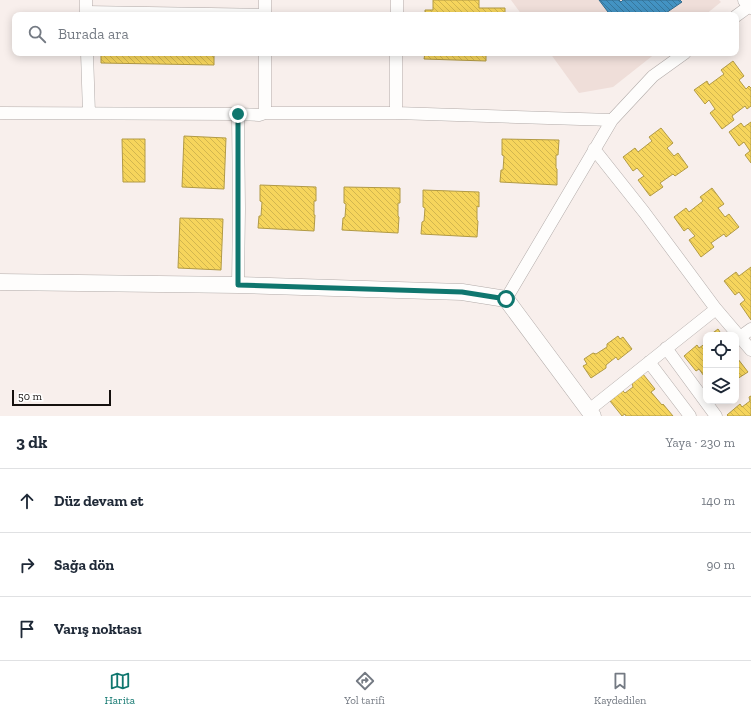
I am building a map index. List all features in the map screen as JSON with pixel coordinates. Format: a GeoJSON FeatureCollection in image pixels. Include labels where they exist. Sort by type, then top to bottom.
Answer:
{"type":"FeatureCollection","features":[{"type":"Feature","properties":{"kind":"street"},"geometry":{"type":"LineString","coordinates":[[397,0],[397,12]]}},
{"type":"Feature","properties":{"kind":"street"},"geometry":{"type":"LineString","coordinates":[[739,14],[751,6],[746,0]]}},
{"type":"Feature","properties":{"kind":"street"},"geometry":{"type":"LineString","coordinates":[[87,56],[89,114]]}},
{"type":"Feature","properties":{"kind":"street"},"geometry":{"type":"LineString","coordinates":[[265,56],[265,113]]}},
{"type":"Feature","properties":{"kind":"street"},"geometry":{"type":"LineString","coordinates":[[396,56],[396,113]]}},
{"type":"Feature","properties":{"kind":"street"},"geometry":{"type":"LineString","coordinates":[[506,299],[612,120],[653,76],[681,56]]}},
{"type":"Feature","properties":{"kind":"street"},"geometry":{"type":"LineString","coordinates":[[0,113],[259,115],[265,113],[396,113],[612,120]]}},
{"type":"Feature","properties":{"kind":"street"},"geometry":{"type":"LineString","coordinates":[[238,114],[238,285]]}},
{"type":"Feature","properties":{"kind":"street"},"geometry":{"type":"LineString","coordinates":[[594,149],[644,212],[716,309],[751,350]]}},
{"type":"Feature","properties":{"kind":"street"},"geometry":{"type":"LineString","coordinates":[[0,282],[238,285],[462,292],[506,299],[591,413],[649,362],[716,309]]}},
{"type":"Feature","properties":{"kind":"street"},"geometry":{"type":"LineString","coordinates":[[740,337],[751,329]]}},
{"type":"Feature","properties":{"kind":"street"},"geometry":{"type":"LineString","coordinates":[[666,348],[716,416]]}},
{"type":"Feature","properties":{"kind":"street"},"geometry":{"type":"LineString","coordinates":[[649,362],[690,416]]}},
{"type":"Feature","properties":{"kind":"lane"},"geometry":{"type":"LineString","coordinates":[[86,8],[265,9]]}},
{"type":"Feature","properties":{"kind":"shaded area"},"geometry":{"type":"Polygon","coordinates":[[[511,0],[719,0],[721,2],[709,12],[520,12],[511,0]]]}},
{"type":"Feature","properties":{"kind":"shaded area"},"geometry":{"type":"Polygon","coordinates":[[[552,56],[652,56],[613,87],[579,93],[552,56]]]}},
{"type":"Feature","properties":{"kind":"building: Konut"},"geometry":{"type":"Polygon","coordinates":[[[433,0],[479,0],[479,8],[505,8],[505,12],[425,12],[425,10],[433,10],[433,0]]]}},
{"type":"Feature","properties":{"kind":"building: Konut"},"geometry":{"type":"Polygon","coordinates":[[[101,56],[214,56],[214,65],[101,63],[101,56]]]}},
{"type":"Feature","properties":{"kind":"building: Konut"},"geometry":{"type":"Polygon","coordinates":[[[424,56],[486,56],[486,61],[424,59],[424,56]]]}},
{"type":"Feature","properties":{"kind":"building: Konut"},"geometry":{"type":"Polygon","coordinates":[[[733,61],[744,76],[739,80],[746,89],[749,86],[751,88],[751,106],[747,109],[745,106],[732,116],[734,120],[722,129],[710,113],[715,109],[709,100],[705,104],[694,90],[707,81],[709,85],[724,74],[721,70],[733,61]]]}},
{"type":"Feature","properties":{"kind":"building: Konut"},"geometry":{"type":"Polygon","coordinates":[[[751,122],[751,163],[745,155],[750,151],[744,142],[739,146],[729,132],[741,123],[744,127],[751,122]]]}},
{"type":"Feature","properties":{"kind":"building: Konut"},"geometry":{"type":"Polygon","coordinates":[[[661,128],[673,143],[667,148],[674,156],[678,153],[688,167],[675,176],[673,174],[660,183],[663,187],[650,196],[638,180],[644,176],[637,168],[633,171],[623,157],[635,148],[638,152],[652,141],[649,137],[661,128]]]}},
{"type":"Feature","properties":{"kind":"building: Konut"},"geometry":{"type":"Polygon","coordinates":[[[184,136],[226,138],[224,189],[182,187],[184,136]]]}},
{"type":"Feature","properties":{"kind":"building: Konut"},"geometry":{"type":"Polygon","coordinates":[[[122,139],[145,139],[145,182],[123,182],[122,139]]]}},
{"type":"Feature","properties":{"kind":"building: Konut"},"geometry":{"type":"Polygon","coordinates":[[[502,139],[559,140],[558,155],[556,155],[557,185],[500,182],[504,156],[502,155],[502,139]]]}},
{"type":"Feature","properties":{"kind":"building: Konut"},"geometry":{"type":"Polygon","coordinates":[[[260,185],[316,187],[316,201],[314,201],[314,231],[258,228],[262,202],[260,201],[260,185]]]}},
{"type":"Feature","properties":{"kind":"building: Konut"},"geometry":{"type":"Polygon","coordinates":[[[344,187],[400,188],[400,203],[398,203],[398,233],[342,230],[346,204],[344,203],[344,187]]]}},
{"type":"Feature","properties":{"kind":"building: Konut"},"geometry":{"type":"Polygon","coordinates":[[[712,188],[724,204],[718,208],[725,217],[729,214],[739,227],[726,237],[724,234],[711,243],[714,247],[701,257],[689,240],[695,236],[688,228],[684,231],[674,217],[686,208],[689,212],[703,201],[700,197],[712,188]]]}},
{"type":"Feature","properties":{"kind":"building: Konut"},"geometry":{"type":"Polygon","coordinates":[[[423,190],[479,192],[479,207],[477,206],[477,237],[421,234],[425,208],[423,207],[423,190]]]}},
{"type":"Feature","properties":{"kind":"building: Konut"},"geometry":{"type":"Polygon","coordinates":[[[180,218],[223,219],[221,270],[178,268],[180,218]]]}},
{"type":"Feature","properties":{"kind":"building: Konut"},"geometry":{"type":"Polygon","coordinates":[[[751,267],[751,320],[740,304],[745,300],[739,292],[735,295],[724,281],[736,272],[739,276],[751,267]]]}},
{"type":"Feature","properties":{"kind":"building: Konut"},"geometry":{"type":"Polygon","coordinates":[[[618,336],[620,339],[623,337],[632,349],[618,360],[616,357],[606,365],[606,368],[591,378],[583,366],[587,364],[584,359],[607,347],[607,344],[618,336]]]}},
{"type":"Feature","properties":{"kind":"building: Konut"},"geometry":{"type":"Polygon","coordinates":[[[697,345],[699,348],[703,345],[703,375],[699,369],[696,371],[684,356],[697,345]]]}},
{"type":"Feature","properties":{"kind":"building: Konut"},"geometry":{"type":"Polygon","coordinates":[[[739,360],[748,372],[739,378],[739,360]]]}},
{"type":"Feature","properties":{"kind":"building: Konut"},"geometry":{"type":"Polygon","coordinates":[[[643,374],[655,389],[651,392],[673,416],[626,416],[625,414],[622,416],[610,401],[622,390],[625,393],[633,387],[632,383],[643,374]]]}},
{"type":"Feature","properties":{"kind":"building: Konut"},"geometry":{"type":"Polygon","coordinates":[[[751,396],[751,416],[727,415],[740,404],[742,407],[750,401],[749,397],[751,396]]]}},
{"type":"Feature","properties":{"kind":"building: Okul"},"geometry":{"type":"Polygon","coordinates":[[[599,0],[619,0],[621,2],[623,0],[680,0],[682,2],[667,12],[608,12],[599,0]]]}},
{"type":"Feature","properties":{"kind":"route"},"geometry":{"type":"LineString","coordinates":[[238,114],[238,285],[462,292],[506,299]]}}]}
